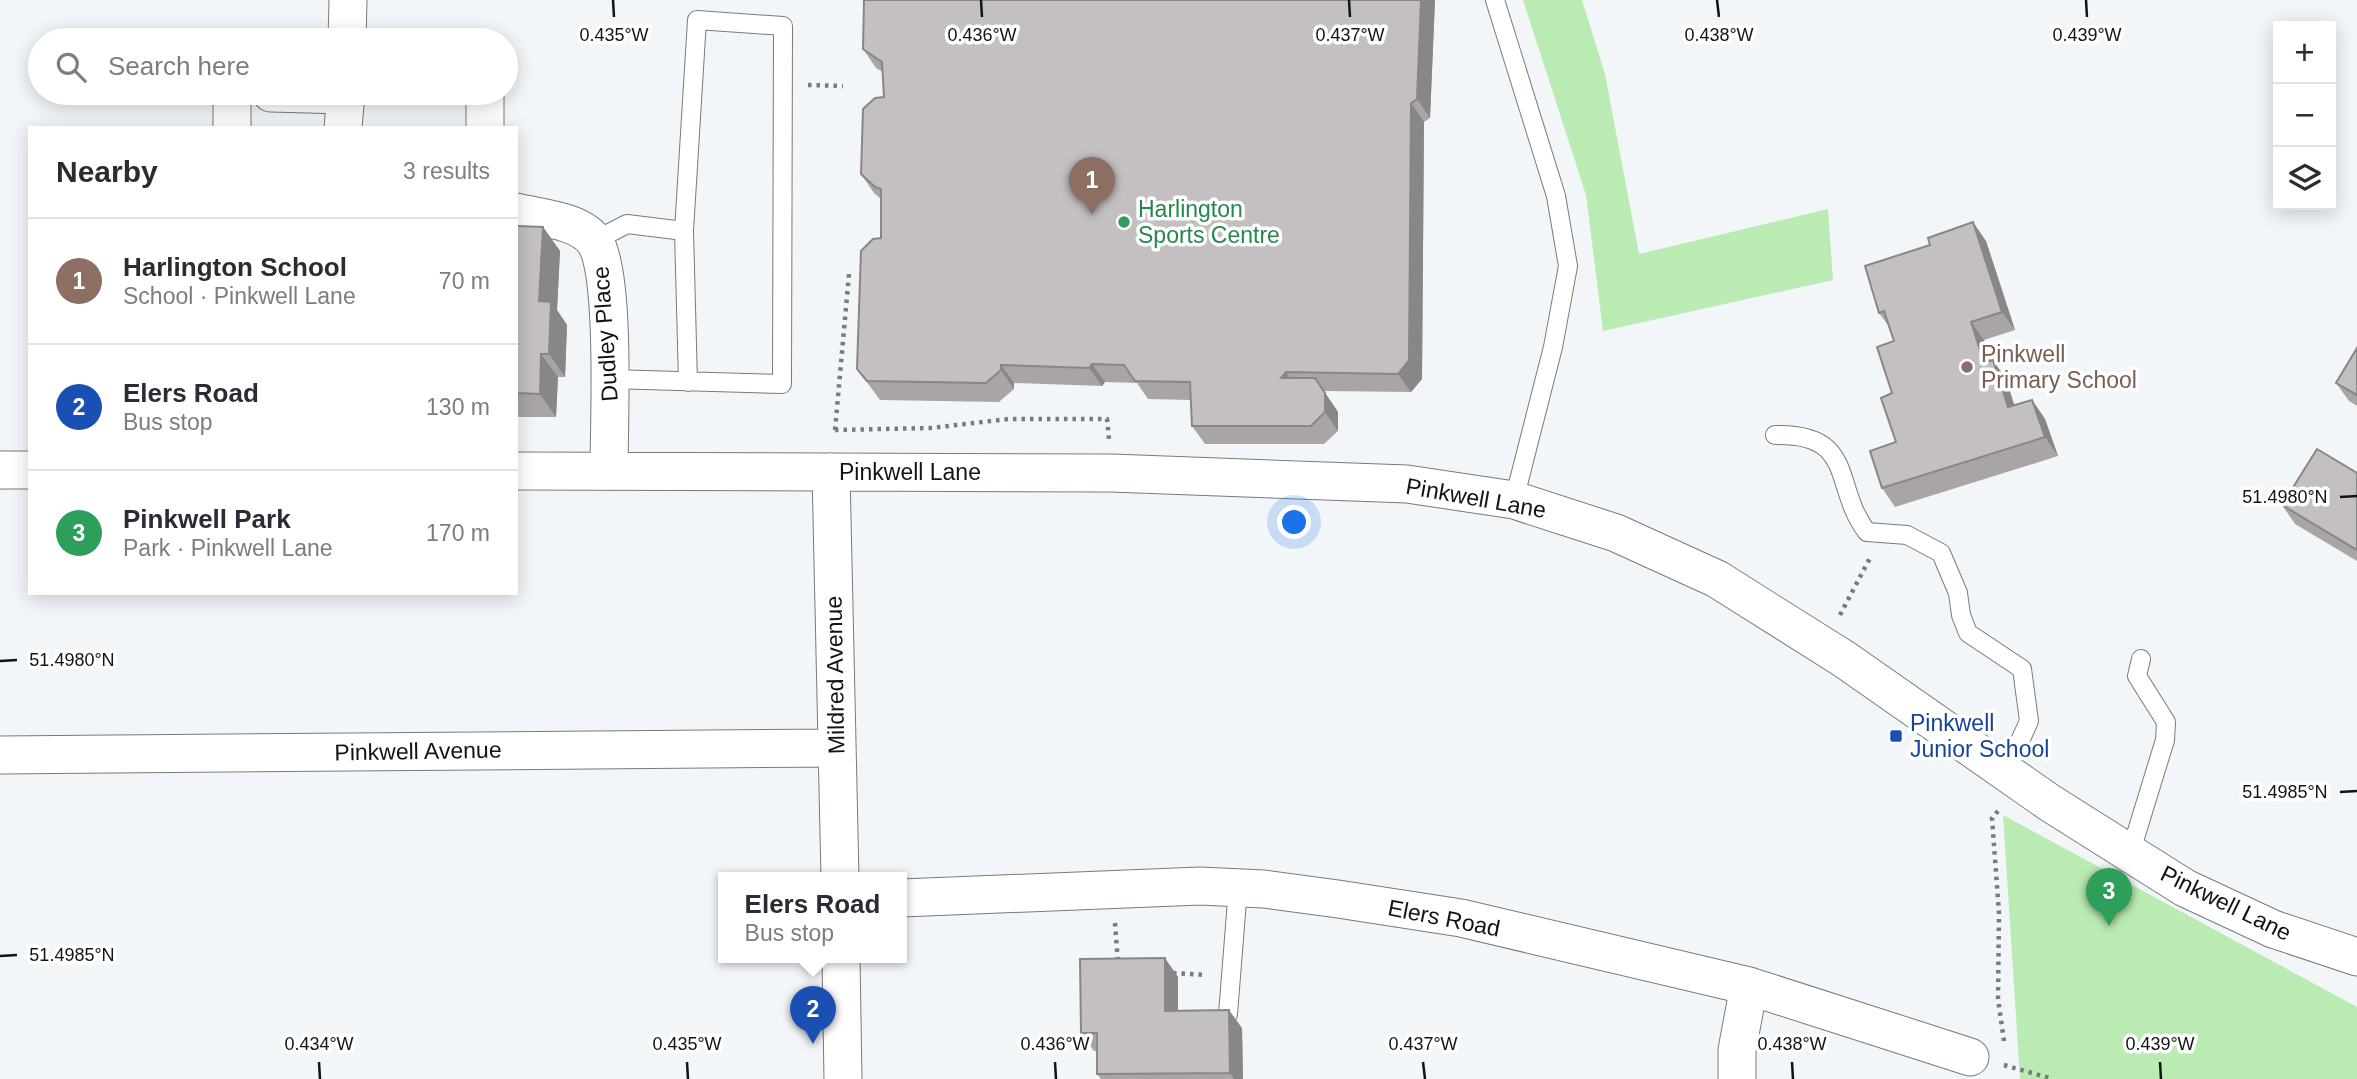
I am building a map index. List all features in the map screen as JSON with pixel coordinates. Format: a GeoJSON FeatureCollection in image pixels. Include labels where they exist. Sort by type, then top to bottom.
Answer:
{"type":"FeatureCollection","features":[{"type":"Feature","properties":{"kind":"street"},"geometry":{"type":"LineString","coordinates":[[347,28],[348,0]]}},
{"type":"Feature","properties":{"kind":"street"},"geometry":{"type":"LineString","coordinates":[[232,105],[232,126]]}},
{"type":"Feature","properties":{"kind":"street"},"geometry":{"type":"LineString","coordinates":[[485,105],[485,126]]}},
{"type":"Feature","properties":{"kind":"street","name":"Dudley Place"},"geometry":{"type":"LineString","coordinates":[[518,213],[577,228],[594,241],[604,268],[610,379],[609,471]]}},
{"type":"Feature","properties":{"kind":"street"},"geometry":{"type":"LineString","coordinates":[[0,470],[28,470]]}},
{"type":"Feature","properties":{"kind":"street","name":"Pinkwell Lane"},"geometry":{"type":"LineString","coordinates":[[518,471],[1111,474],[1407,484],[1514,500],[1616,533],[1717,579],[1844,659],[2013,777],[2185,888],[2273,929],[2357,957]]}},
{"type":"Feature","properties":{"kind":"street","name":"Mildred Avenue"},"geometry":{"type":"LineString","coordinates":[[831,472],[840,872]]}},
{"type":"Feature","properties":{"kind":"street","name":"Pinkwell Avenue"},"geometry":{"type":"LineString","coordinates":[[0,755],[836,748]]}},
{"type":"Feature","properties":{"kind":"street","name":"Elers Road"},"geometry":{"type":"LineString","coordinates":[[907,898],[1200,886],[1238,888],[1461,918],[1749,986],[1983,1060]]}},
{"type":"Feature","properties":{"kind":"street"},"geometry":{"type":"LineString","coordinates":[[841,963],[843,1079]]}},
{"type":"Feature","properties":{"kind":"street"},"geometry":{"type":"LineString","coordinates":[[1737,1079],[1737,1050],[1749,986]]}},
{"type":"Feature","properties":{"kind":"lane"},"geometry":{"type":"LineString","coordinates":[[1494,0],[1556,196],[1568,266],[1553,347],[1514,500]]}},
{"type":"Feature","properties":{"kind":"lane"},"geometry":{"type":"LineString","coordinates":[[610,379],[688,382],[782,384],[783,26],[697,20],[684,231],[688,382]]}},
{"type":"Feature","properties":{"kind":"lane"},"geometry":{"type":"LineString","coordinates":[[594,241],[627,223],[684,231]]}},
{"type":"Feature","properties":{"kind":"lane"},"geometry":{"type":"LineString","coordinates":[[1775,435],[1798,434],[1835,458],[1847,485],[1857,519],[1867,532],[1907,535],[1941,553],[1958,593],[1961,615],[1968,633],[2022,669],[2029,721],[2013,777]]}},
{"type":"Feature","properties":{"kind":"lane"},"geometry":{"type":"LineString","coordinates":[[2130,854],[2165,740],[2166,722],[2137,676],[2141,659]]}},
{"type":"Feature","properties":{"kind":"lane"},"geometry":{"type":"LineString","coordinates":[[1228,1014],[1238,888]]}},
{"type":"Feature","properties":{"kind":"path"},"geometry":{"type":"LineString","coordinates":[[783,84],[843,86]]}},
{"type":"Feature","properties":{"kind":"path"},"geometry":{"type":"LineString","coordinates":[[831,472],[849,274]]}},
{"type":"Feature","properties":{"kind":"path"},"geometry":{"type":"LineString","coordinates":[[835,430],[930,428],[1008,419],[1107,419],[1111,474]]}},
{"type":"Feature","properties":{"kind":"path"},"geometry":{"type":"LineString","coordinates":[[1839,618],[1882,535]]}},
{"type":"Feature","properties":{"kind":"path"},"geometry":{"type":"LineString","coordinates":[[1983,1060],[2004,1043],[1998,999],[1998,913],[1992,818],[2013,777]]}},
{"type":"Feature","properties":{"kind":"path"},"geometry":{"type":"LineString","coordinates":[[1112,889],[1119,971]]}},
{"type":"Feature","properties":{"kind":"path"},"geometry":{"type":"LineString","coordinates":[[1169,973],[1231,976]]}},
{"type":"Feature","properties":{"kind":"path"},"geometry":{"type":"LineString","coordinates":[[1983,1060],[2053,1079]]}},
{"type":"Feature","properties":{"kind":"green space"},"geometry":{"type":"Polygon","coordinates":[[[1523,0],[1582,0],[1605,74],[1639,254],[1828,209],[1833,280],[1603,331],[1586,195],[1523,0]]]}},
{"type":"Feature","properties":{"kind":"green space"},"geometry":{"type":"Polygon","coordinates":[[[2003,815],[2357,1007],[2357,1079],[2020,1079],[2003,815]]]}},
{"type":"Feature","properties":{"kind":"building"},"geometry":{"type":"Polygon","coordinates":[[[864,0],[1421,0],[1417,99],[1411,103],[1409,360],[1398,374],[1286,372],[1281,378],[1315,378],[1325,393],[1325,412],[1311,426],[1192,426],[1190,382],[1135,381],[1124,365],[1092,364],[1089,368],[1001,365],[1001,370],[986,383],[867,381],[857,369],[861,251],[873,239],[881,238],[881,189],[861,174],[863,109],[875,98],[884,97],[882,62],[863,49],[864,0]]]}},
{"type":"Feature","properties":{"kind":"building"},"geometry":{"type":"Polygon","coordinates":[[[1973,222],[2002,312],[1971,322],[1984,363],[1993,360],[2008,407],[2032,400],[2045,437],[1882,488],[1870,451],[1896,442],[1881,398],[1892,393],[1877,347],[1894,341],[1884,311],[1879,313],[1865,266],[1930,245],[1928,238],[1973,222]]]}},
{"type":"Feature","properties":{"kind":"building"},"geometry":{"type":"Polygon","coordinates":[[[518,226],[543,227],[539,301],[551,302],[549,354],[541,354],[540,394],[518,393],[518,226]]]}},
{"type":"Feature","properties":{"kind":"building"},"geometry":{"type":"Polygon","coordinates":[[[2357,348],[2357,395],[2336,383],[2357,348]]]}},
{"type":"Feature","properties":{"kind":"building"},"geometry":{"type":"Polygon","coordinates":[[[2317,449],[2357,473],[2357,550],[2282,505],[2317,449]]]}},
{"type":"Feature","properties":{"kind":"building"},"geometry":{"type":"Polygon","coordinates":[[[1165,958],[1165,1011],[1229,1010],[1230,1073],[1097,1074],[1097,1033],[1081,1033],[1080,959],[1165,958]]]}},
{"type":"Feature","properties":{"kind":"place","name":"Harlington School"},"geometry":{"type":"Point","coordinates":[1092,215]}},
{"type":"Feature","properties":{"kind":"place","name":"Harlington Sports Centre"},"geometry":{"type":"Point","coordinates":[1124,222]}},
{"type":"Feature","properties":{"kind":"place","name":"Pinkwell Primary School"},"geometry":{"type":"Point","coordinates":[1967,367]}},
{"type":"Feature","properties":{"kind":"place","name":"Pinkwell Junior School"},"geometry":{"type":"Point","coordinates":[1896,736]}},
{"type":"Feature","properties":{"kind":"place","name":"Pinkwell Park"},"geometry":{"type":"Point","coordinates":[2109,926]}},
{"type":"Feature","properties":{"kind":"place","name":"Elers Road"},"geometry":{"type":"Point","coordinates":[813,1044]}}]}
